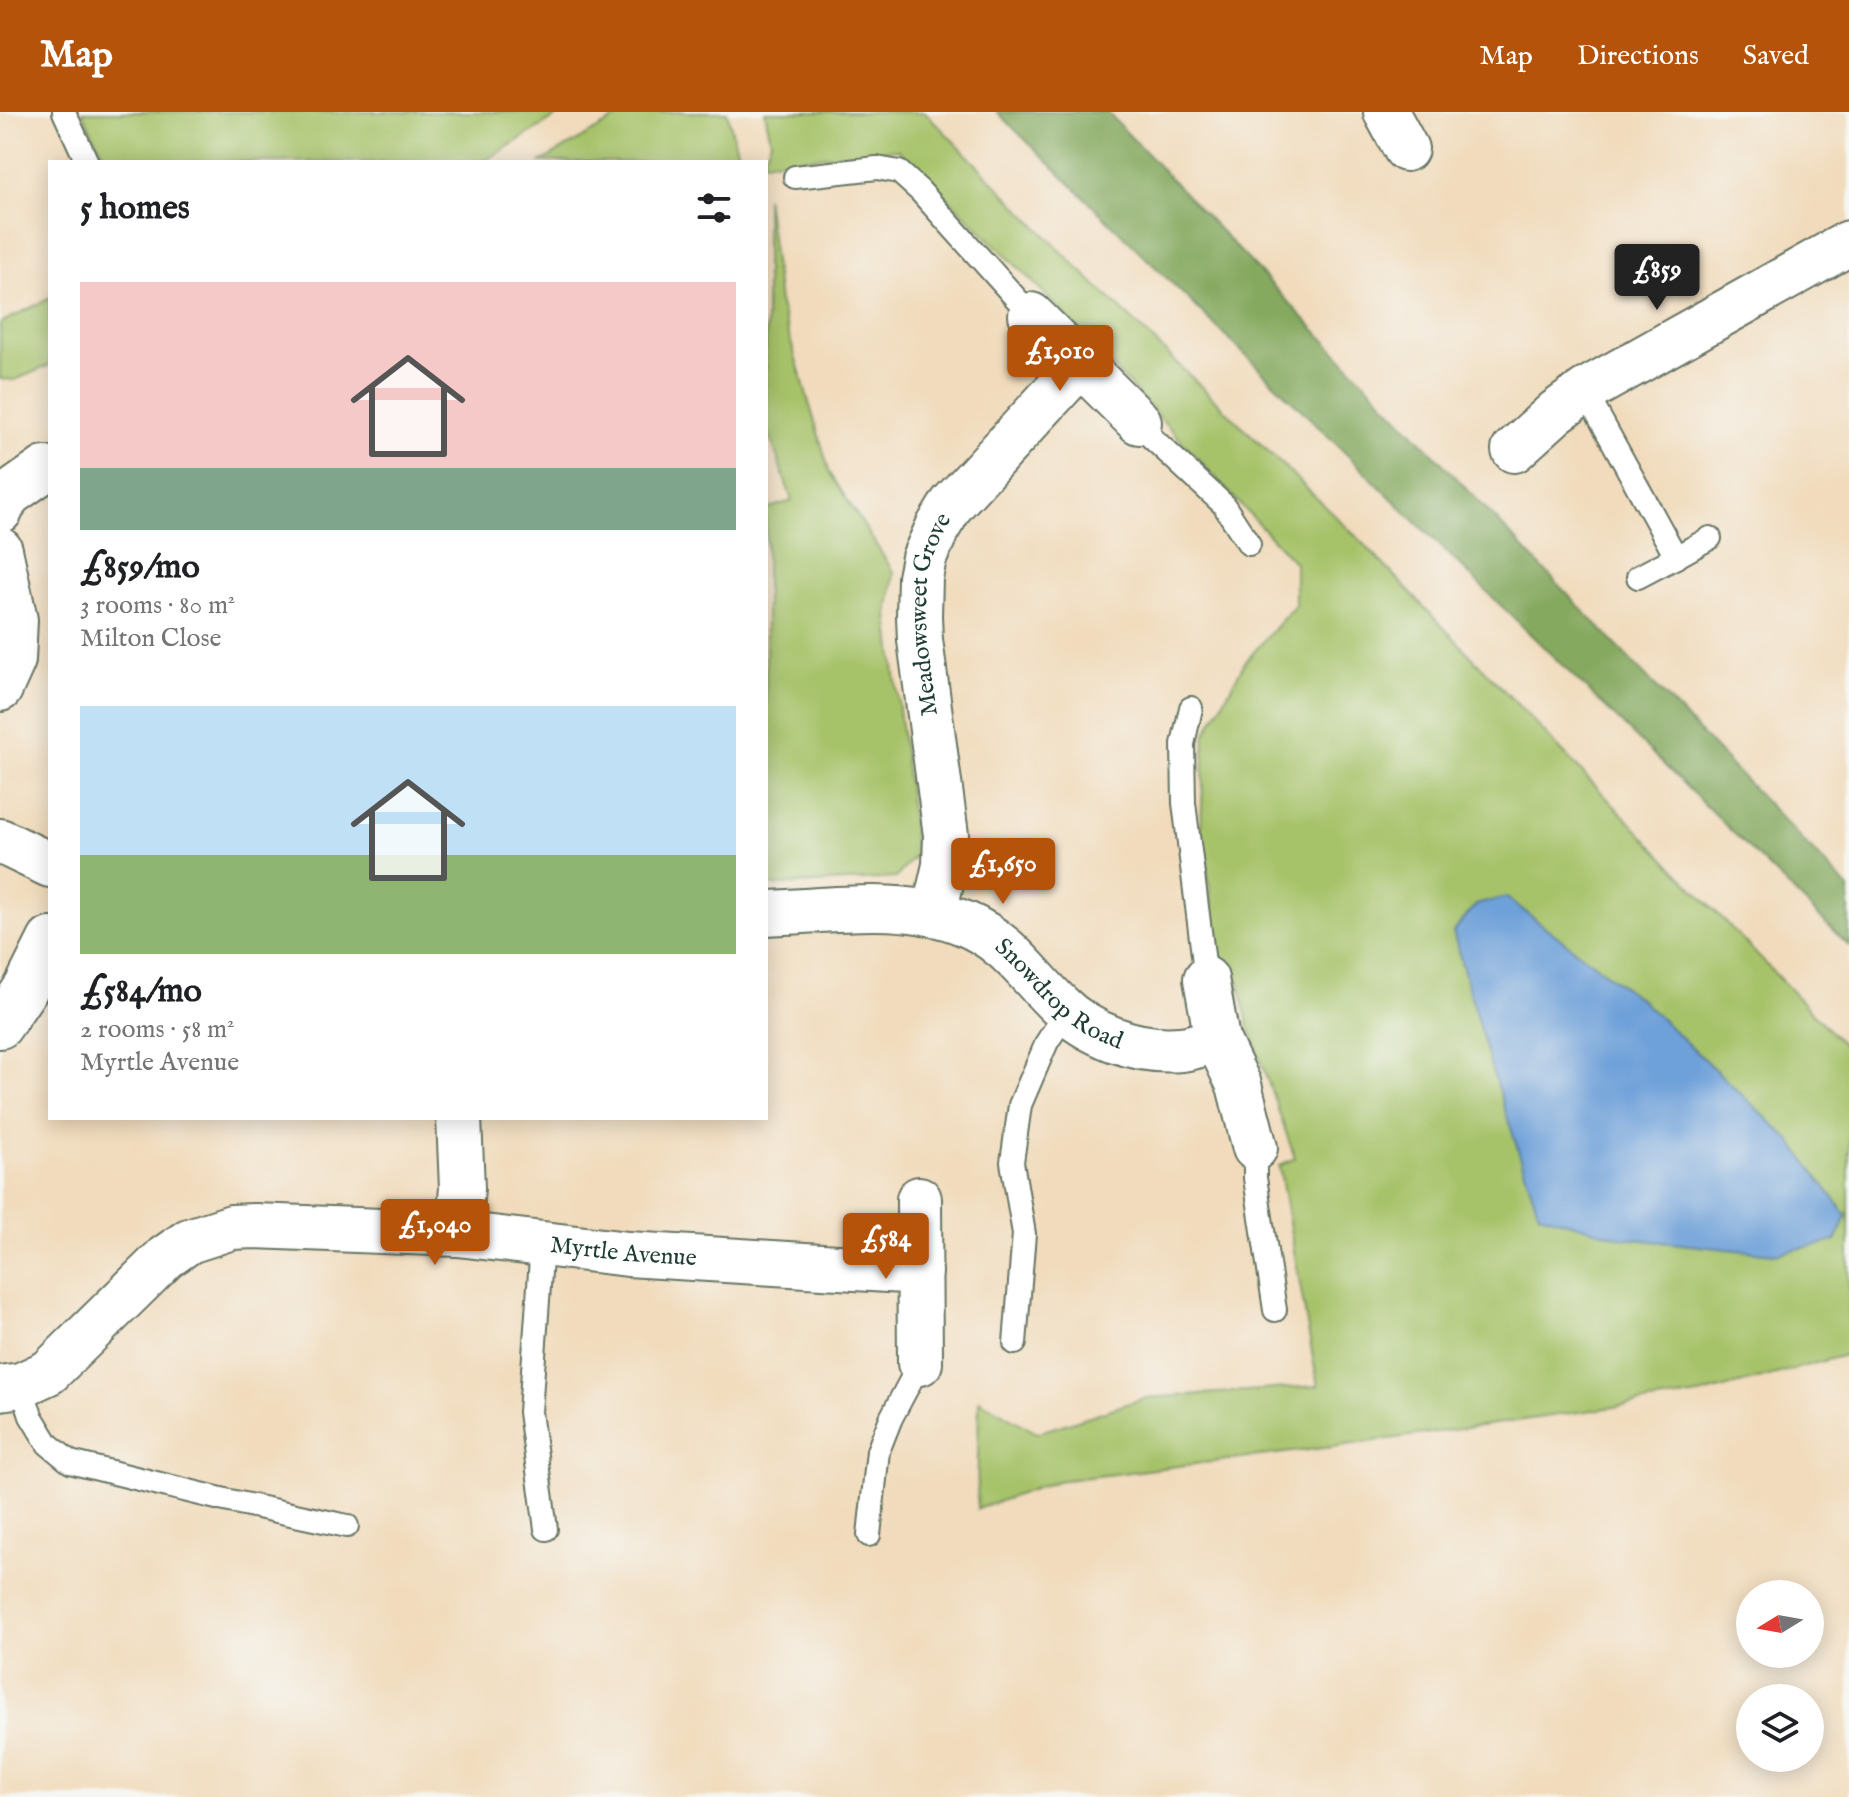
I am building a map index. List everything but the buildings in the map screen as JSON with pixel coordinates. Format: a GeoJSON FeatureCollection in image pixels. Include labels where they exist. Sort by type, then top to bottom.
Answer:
{"type":"FeatureCollection","features":[{"type":"Feature","properties":{"kind":"street"},"geometry":{"type":"LineString","coordinates":[[1514,450],[1559,396],[1849,243]]}},
{"type":"Feature","properties":{"kind":"street"},"geometry":{"type":"LineString","coordinates":[[1031,315],[1139,422]]}},
{"type":"Feature","properties":{"kind":"street","name":"Meadowsweet Grove"},"geometry":{"type":"LineString","coordinates":[[934,914],[945,865],[946,835],[920,640],[920,578],[924,558],[952,504],[1080,365]]}},
{"type":"Feature","properties":{"kind":"street"},"geometry":{"type":"LineString","coordinates":[[0,511],[8,495],[45,469]]}},
{"type":"Feature","properties":{"kind":"street"},"geometry":{"type":"LineString","coordinates":[[0,550],[15,620],[13,660],[0,689]]}},
{"type":"Feature","properties":{"kind":"street"},"geometry":{"type":"LineString","coordinates":[[0,841],[48,864]]}},
{"type":"Feature","properties":{"kind":"street","name":"Snowdrop Road"},"geometry":{"type":"LineString","coordinates":[[768,913],[886,907],[934,914],[967,925],[995,940],[1020,960],[1067,1011],[1101,1034],[1141,1046],[1183,1050],[1217,1039]]}},
{"type":"Feature","properties":{"kind":"street"},"geometry":{"type":"LineString","coordinates":[[0,1026],[26,988],[48,944]]}},
{"type":"Feature","properties":{"kind":"street"},"geometry":{"type":"LineString","coordinates":[[1206,979],[1217,1039],[1239,1085],[1255,1148]]}},
{"type":"Feature","properties":{"kind":"street"},"geometry":{"type":"LineString","coordinates":[[458,1234],[462,1188],[459,1120]]}},
{"type":"Feature","properties":{"kind":"street"},"geometry":{"type":"LineString","coordinates":[[919,1199],[920,1363]]}},
{"type":"Feature","properties":{"kind":"street","name":"Myrtle Avenue"},"geometry":{"type":"LineString","coordinates":[[10,1386],[49,1372],[166,1257],[189,1241],[210,1233],[254,1226],[458,1234],[643,1255],[920,1272]]}},
{"type":"Feature","properties":{"kind":"lane"},"geometry":{"type":"LineString","coordinates":[[64,112],[86,160]]}},
{"type":"Feature","properties":{"kind":"lane"},"geometry":{"type":"LineString","coordinates":[[795,177],[877,168],[899,172],[920,191],[1031,315]]}},
{"type":"Feature","properties":{"kind":"lane"},"geometry":{"type":"LineString","coordinates":[[1559,396],[1676,557]]}},
{"type":"Feature","properties":{"kind":"lane"},"geometry":{"type":"LineString","coordinates":[[1139,422],[1223,504],[1249,544]]}},
{"type":"Feature","properties":{"kind":"lane"},"geometry":{"type":"LineString","coordinates":[[1638,577],[1710,538]]}},
{"type":"Feature","properties":{"kind":"lane"},"geometry":{"type":"LineString","coordinates":[[1191,708],[1183,744],[1184,803],[1206,979]]}},
{"type":"Feature","properties":{"kind":"lane"},"geometry":{"type":"LineString","coordinates":[[1015,1343],[1024,1234],[1012,1162],[1020,1105],[1047,1042],[1067,1011]]}},
{"type":"Feature","properties":{"kind":"lane"},"geometry":{"type":"LineString","coordinates":[[1255,1148],[1255,1178],[1275,1310]]}},
{"type":"Feature","properties":{"kind":"lane"},"geometry":{"type":"LineString","coordinates":[[542,1244],[530,1412],[546,1529]]}},
{"type":"Feature","properties":{"kind":"lane"},"geometry":{"type":"LineString","coordinates":[[869,1535],[878,1451],[891,1418],[920,1363]]}},
{"type":"Feature","properties":{"kind":"lane"},"geometry":{"type":"LineString","coordinates":[[10,1386],[48,1444],[70,1462],[347,1526]]}},
{"type":"Feature","properties":{"kind":"green space"},"geometry":{"type":"Polygon","coordinates":[[[82,112],[564,112],[486,160],[106,160],[82,112]]]}},
{"type":"Feature","properties":{"kind":"green space"},"geometry":{"type":"Polygon","coordinates":[[[627,112],[727,112],[739,160],[544,160],[627,112]]]}},
{"type":"Feature","properties":{"kind":"green space"},"geometry":{"type":"Polygon","coordinates":[[[765,112],[925,112],[1071,261],[1359,539],[1849,1051],[1849,1354],[1699,1395],[1332,1447],[1057,1481],[977,1509],[979,1400],[1037,1433],[1145,1398],[1318,1386],[1279,1166],[1295,1158],[1249,1028],[1235,965],[1221,963],[1201,829],[1205,735],[1245,662],[1295,605],[1295,563],[1043,292],[898,149],[763,160],[771,141],[765,112]]]}},
{"type":"Feature","properties":{"kind":"green space"},"geometry":{"type":"Polygon","coordinates":[[[997,112],[1107,112],[1849,889],[1849,946],[997,112]]]}},
{"type":"Feature","properties":{"kind":"green space"},"geometry":{"type":"Polygon","coordinates":[[[768,213],[779,302],[830,473],[894,573],[888,615],[916,854],[896,878],[768,886],[768,508],[792,501],[768,430],[768,213]]]}},
{"type":"Feature","properties":{"kind":"green space"},"geometry":{"type":"Polygon","coordinates":[[[48,299],[48,366],[15,380],[0,379],[0,323],[48,299]]]}},
{"type":"Feature","properties":{"kind":"water"},"geometry":{"type":"Polygon","coordinates":[[[1506,897],[1642,1001],[1790,1140],[1847,1216],[1836,1241],[1774,1254],[1624,1238],[1539,1214],[1488,1058],[1453,932],[1476,905],[1506,897]]]}}]}
